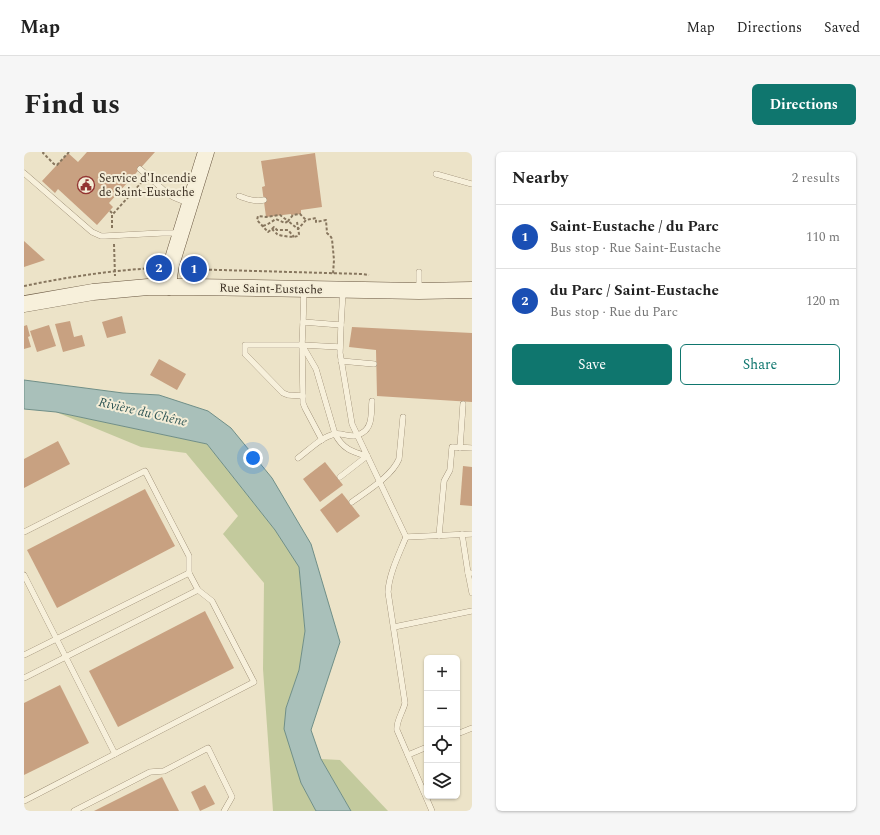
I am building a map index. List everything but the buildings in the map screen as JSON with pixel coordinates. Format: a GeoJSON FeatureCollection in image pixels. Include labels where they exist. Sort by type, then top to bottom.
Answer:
{"type":"FeatureCollection","features":[{"type":"Feature","properties":{"kind":"street"},"geometry":{"type":"LineString","coordinates":[[169,287],[171,264],[206,152]]}},
{"type":"Feature","properties":{"kind":"street","name":"Rue Saint-Eustache"},"geometry":{"type":"LineString","coordinates":[[24,304],[101,291],[169,287],[304,290],[472,290]]}},
{"type":"Feature","properties":{"kind":"lane"},"geometry":{"type":"LineString","coordinates":[[140,169],[173,197],[190,204]]}},
{"type":"Feature","properties":{"kind":"lane"},"geometry":{"type":"LineString","coordinates":[[24,173],[92,232],[101,236],[181,233]]}},
{"type":"Feature","properties":{"kind":"lane"},"geometry":{"type":"LineString","coordinates":[[436,174],[472,184]]}},
{"type":"Feature","properties":{"kind":"lane"},"geometry":{"type":"LineString","coordinates":[[239,196],[253,200],[264,200]]}},
{"type":"Feature","properties":{"kind":"lane"},"geometry":{"type":"LineString","coordinates":[[419,272],[419,291]]}},
{"type":"Feature","properties":{"kind":"lane"},"geometry":{"type":"LineString","coordinates":[[304,290],[302,345],[303,403],[322,440]]}},
{"type":"Feature","properties":{"kind":"lane"},"geometry":{"type":"LineString","coordinates":[[343,290],[340,353],[352,424],[406,537],[388,586],[406,703],[396,727],[432,811]]}},
{"type":"Feature","properties":{"kind":"lane"},"geometry":{"type":"LineString","coordinates":[[303,322],[341,325]]}},
{"type":"Feature","properties":{"kind":"lane"},"geometry":{"type":"LineString","coordinates":[[303,396],[288,396],[283,393],[245,354],[246,345],[340,347]]}},
{"type":"Feature","properties":{"kind":"lane"},"geometry":{"type":"LineString","coordinates":[[302,345],[316,369],[339,441],[350,451],[368,456]]}},
{"type":"Feature","properties":{"kind":"lane"},"geometry":{"type":"LineString","coordinates":[[341,361],[374,364]]}},
{"type":"Feature","properties":{"kind":"lane"},"geometry":{"type":"LineString","coordinates":[[298,458],[322,440],[336,434],[358,436],[365,432],[370,424],[372,401]]}},
{"type":"Feature","properties":{"kind":"lane"},"geometry":{"type":"LineString","coordinates":[[460,448],[463,404]]}},
{"type":"Feature","properties":{"kind":"lane"},"geometry":{"type":"LineString","coordinates":[[352,502],[379,481],[397,464],[399,459],[403,417]]}},
{"type":"Feature","properties":{"kind":"lane"},"geometry":{"type":"LineString","coordinates":[[439,536],[444,481],[450,470],[452,447],[472,448]]}},
{"type":"Feature","properties":{"kind":"lane"},"geometry":{"type":"LineString","coordinates":[[340,477],[368,456]]}},
{"type":"Feature","properties":{"kind":"lane"},"geometry":{"type":"LineString","coordinates":[[24,532],[145,471],[189,556],[189,573],[198,590],[212,601],[254,682],[24,801]]}},
{"type":"Feature","properties":{"kind":"lane"},"geometry":{"type":"LineString","coordinates":[[462,534],[470,573],[472,593]]}},
{"type":"Feature","properties":{"kind":"lane"},"geometry":{"type":"LineString","coordinates":[[406,537],[472,534]]}},
{"type":"Feature","properties":{"kind":"lane"},"geometry":{"type":"LineString","coordinates":[[24,655],[189,573]]}},
{"type":"Feature","properties":{"kind":"lane"},"geometry":{"type":"LineString","coordinates":[[24,575],[115,754]]}},
{"type":"Feature","properties":{"kind":"lane"},"geometry":{"type":"LineString","coordinates":[[24,678],[198,590]]}},
{"type":"Feature","properties":{"kind":"lane"},"geometry":{"type":"LineString","coordinates":[[394,627],[472,611]]}},
{"type":"Feature","properties":{"kind":"lane"},"geometry":{"type":"LineString","coordinates":[[460,733],[472,728]]}},
{"type":"Feature","properties":{"kind":"lane"},"geometry":{"type":"LineString","coordinates":[[74,811],[150,772],[164,771],[208,748],[232,797],[224,811]]}},
{"type":"Feature","properties":{"kind":"lane"},"geometry":{"type":"LineString","coordinates":[[408,755],[424,748]]}},
{"type":"Feature","properties":{"kind":"path"},"geometry":{"type":"LineString","coordinates":[[44,152],[43,153],[54,164],[57,165],[69,152]]}},
{"type":"Feature","properties":{"kind":"path"},"geometry":{"type":"LineString","coordinates":[[112,229],[112,215],[147,176]]}},
{"type":"Feature","properties":{"kind":"path"},"geometry":{"type":"LineString","coordinates":[[110,210],[113,214]]}},
{"type":"Feature","properties":{"kind":"path"},"geometry":{"type":"LineString","coordinates":[[263,226],[276,220],[285,223],[293,215],[300,214],[306,220]]}},
{"type":"Feature","properties":{"kind":"path"},"geometry":{"type":"LineString","coordinates":[[294,237],[288,230],[277,230],[274,227],[268,232],[258,220],[258,216],[266,217],[280,215],[298,229]]}},
{"type":"Feature","properties":{"kind":"path"},"geometry":{"type":"LineString","coordinates":[[298,229],[306,220],[316,218],[316,222],[326,220],[327,233],[332,237],[334,260],[333,277]]}},
{"type":"Feature","properties":{"kind":"path"},"geometry":{"type":"LineString","coordinates":[[272,229],[278,235],[298,236],[297,222]]}},
{"type":"Feature","properties":{"kind":"path"},"geometry":{"type":"LineString","coordinates":[[288,230],[292,224]]}},
{"type":"Feature","properties":{"kind":"path"},"geometry":{"type":"LineString","coordinates":[[114,244],[115,276]]}},
{"type":"Feature","properties":{"kind":"path"},"geometry":{"type":"LineString","coordinates":[[24,286],[75,277],[159,268]]}},
{"type":"Feature","properties":{"kind":"path","name":"Rue Saint-Eustache"},"geometry":{"type":"LineString","coordinates":[[194,269],[363,274],[374,276]]}},
{"type":"Feature","properties":{"kind":"green space"},"geometry":{"type":"Polygon","coordinates":[[[56,412],[207,444],[275,530],[299,566],[305,631],[299,670],[286,708],[301,783],[316,811],[273,811],[263,669],[264,583],[223,534],[238,516],[186,453],[141,447],[56,412]]]}},
{"type":"Feature","properties":{"kind":"green space"},"geometry":{"type":"Polygon","coordinates":[[[321,759],[340,760],[388,811],[351,811],[321,759]]]}},
{"type":"Feature","properties":{"kind":"water","name":"Rivière du Chêne"},"geometry":{"type":"Polygon","coordinates":[[[24,380],[123,393],[159,395],[208,411],[231,428],[272,478],[311,544],[340,642],[311,730],[321,759],[351,811],[316,811],[301,783],[284,729],[286,708],[299,670],[305,631],[299,567],[275,530],[207,444],[56,412],[24,409],[24,380]]]}},
{"type":"Feature","properties":{"kind":"place","name":"Service d'Incendie de Saint-Eustache"},"geometry":{"type":"Point","coordinates":[86,185]}},
{"type":"Feature","properties":{"kind":"place","name":"du Parc / Saint-Eustache"},"geometry":{"type":"Point","coordinates":[159,268]}},
{"type":"Feature","properties":{"kind":"place","name":"Saint-Eustache / du Parc"},"geometry":{"type":"Point","coordinates":[194,269]}}]}
